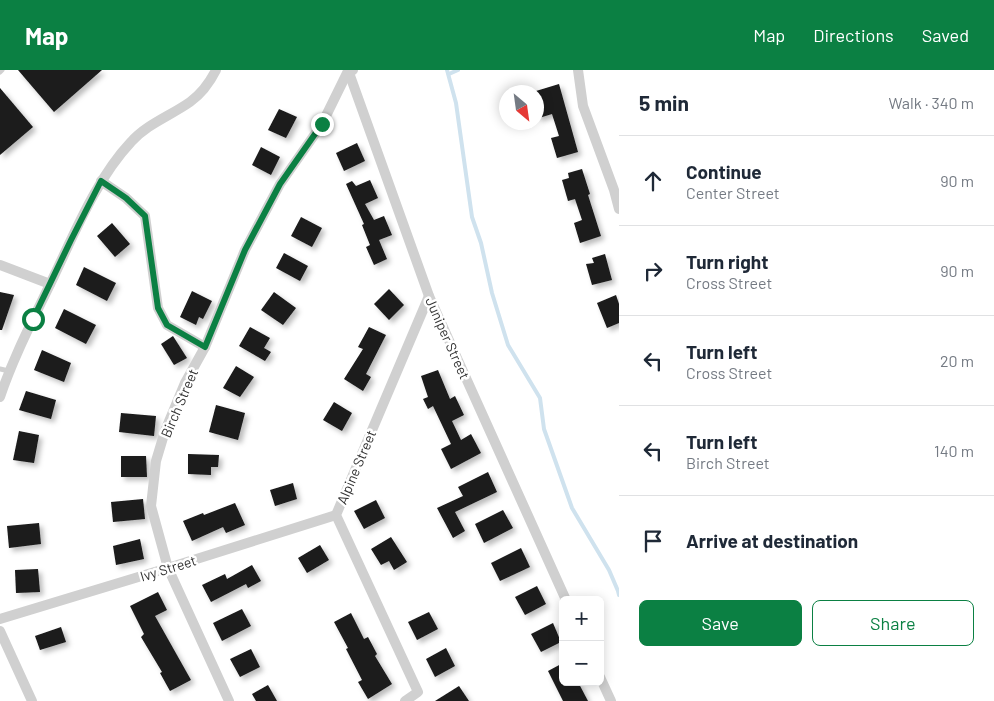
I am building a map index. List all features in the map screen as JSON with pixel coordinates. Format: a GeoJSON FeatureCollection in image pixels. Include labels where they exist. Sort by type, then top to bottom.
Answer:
{"type":"FeatureCollection","features":[{"type":"Feature","properties":{"kind":"street"},"geometry":{"type":"LineString","coordinates":[[0,398],[5,370],[17,352],[101,181],[131,141],[146,128],[192,101],[206,86],[216,70]]}},
{"type":"Feature","properties":{"kind":"street","name":"Juniper Street"},"geometry":{"type":"LineString","coordinates":[[350,70],[429,296],[564,596]]}},
{"type":"Feature","properties":{"kind":"street","name":"Birch Street"},"geometry":{"type":"LineString","coordinates":[[229,701],[168,568],[151,506],[156,461],[165,431],[185,383],[205,347],[245,250],[280,184],[322,124],[350,70]]}},
{"type":"Feature","properties":{"kind":"street"},"geometry":{"type":"LineString","coordinates":[[578,70],[583,106],[614,190],[619,209]]}},
{"type":"Feature","properties":{"kind":"street"},"geometry":{"type":"LineString","coordinates":[[101,181],[126,198],[145,216],[158,308],[167,325],[205,347]]}},
{"type":"Feature","properties":{"kind":"street"},"geometry":{"type":"LineString","coordinates":[[0,265],[50,284]]}},
{"type":"Feature","properties":{"kind":"street","name":"Alpine Street"},"geometry":{"type":"LineString","coordinates":[[405,701],[418,692],[336,515],[429,296]]}},
{"type":"Feature","properties":{"kind":"street","name":"Ivy Street"},"geometry":{"type":"LineString","coordinates":[[0,619],[336,515]]}},
{"type":"Feature","properties":{"kind":"street"},"geometry":{"type":"LineString","coordinates":[[0,631],[32,701]]}},
{"type":"Feature","properties":{"kind":"street"},"geometry":{"type":"LineString","coordinates":[[604,686],[611,701]]}},
{"type":"Feature","properties":{"kind":"building"},"geometry":{"type":"Polygon","coordinates":[[[18,70],[102,70],[54,112],[18,70]]]}},
{"type":"Feature","properties":{"kind":"building"},"geometry":{"type":"Polygon","coordinates":[[[559,84],[578,152],[557,158],[551,138],[559,136],[552,114],[544,116],[544,89],[559,84]]]}},
{"type":"Feature","properties":{"kind":"building"},"geometry":{"type":"Polygon","coordinates":[[[0,88],[33,127],[0,155],[0,88]]]}},
{"type":"Feature","properties":{"kind":"building"},"geometry":{"type":"Polygon","coordinates":[[[279,109],[297,117],[286,138],[268,130],[279,109]]]}},
{"type":"Feature","properties":{"kind":"building"},"geometry":{"type":"Polygon","coordinates":[[[357,143],[365,161],[344,171],[336,153],[357,143]]]}},
{"type":"Feature","properties":{"kind":"building"},"geometry":{"type":"Polygon","coordinates":[[[261,147],[280,157],[271,175],[252,165],[261,147]]]}},
{"type":"Feature","properties":{"kind":"building"},"geometry":{"type":"Polygon","coordinates":[[[582,169],[601,236],[580,243],[574,223],[582,220],[575,199],[568,201],[562,180],[569,178],[568,173],[582,169]]]}},
{"type":"Feature","properties":{"kind":"building"},"geometry":{"type":"Polygon","coordinates":[[[370,180],[378,198],[365,204],[374,220],[384,216],[392,235],[379,240],[387,259],[374,265],[366,247],[370,245],[362,225],[364,224],[346,184],[352,181],[356,186],[370,180]]]}},
{"type":"Feature","properties":{"kind":"building"},"geometry":{"type":"Polygon","coordinates":[[[301,217],[322,228],[312,247],[291,236],[301,217]]]}},
{"type":"Feature","properties":{"kind":"building"},"geometry":{"type":"Polygon","coordinates":[[[112,223],[130,244],[115,257],[97,236],[112,223]]]}},
{"type":"Feature","properties":{"kind":"building"},"geometry":{"type":"Polygon","coordinates":[[[284,253],[308,266],[300,281],[276,268],[284,253]]]}},
{"type":"Feature","properties":{"kind":"building"},"geometry":{"type":"Polygon","coordinates":[[[605,254],[612,280],[592,285],[586,264],[594,263],[592,258],[605,254]]]}},
{"type":"Feature","properties":{"kind":"building"},"geometry":{"type":"Polygon","coordinates":[[[84,267],[116,283],[107,301],[76,285],[84,267]]]}},
{"type":"Feature","properties":{"kind":"building"},"geometry":{"type":"Polygon","coordinates":[[[389,289],[404,305],[389,320],[374,304],[389,289]]]}},
{"type":"Feature","properties":{"kind":"building"},"geometry":{"type":"Polygon","coordinates":[[[192,291],[212,301],[203,319],[199,317],[196,325],[180,317],[192,291]]]}},
{"type":"Feature","properties":{"kind":"building"},"geometry":{"type":"Polygon","coordinates":[[[0,292],[14,295],[2,330],[0,330],[0,292]]]}},
{"type":"Feature","properties":{"kind":"building"},"geometry":{"type":"Polygon","coordinates":[[[274,292],[296,308],[283,325],[261,310],[274,292]]]}},
{"type":"Feature","properties":{"kind":"building"},"geometry":{"type":"Polygon","coordinates":[[[616,295],[619,304],[619,323],[607,328],[597,303],[616,295]]]}},
{"type":"Feature","properties":{"kind":"building"},"geometry":{"type":"Polygon","coordinates":[[[64,309],[96,325],[86,344],[55,328],[64,309]]]}},
{"type":"Feature","properties":{"kind":"building"},"geometry":{"type":"Polygon","coordinates":[[[250,327],[270,338],[264,348],[271,352],[265,361],[239,346],[250,327]]]}},
{"type":"Feature","properties":{"kind":"building"},"geometry":{"type":"Polygon","coordinates":[[[369,327],[386,335],[366,374],[371,377],[363,391],[344,379],[363,349],[358,347],[369,327]]]}},
{"type":"Feature","properties":{"kind":"building"},"geometry":{"type":"Polygon","coordinates":[[[173,336],[187,358],[174,365],[161,344],[173,336]]]}},
{"type":"Feature","properties":{"kind":"building"},"geometry":{"type":"Polygon","coordinates":[[[42,350],[71,363],[64,382],[34,370],[42,350]]]}},
{"type":"Feature","properties":{"kind":"building"},"geometry":{"type":"Polygon","coordinates":[[[236,366],[254,377],[240,397],[223,388],[236,366]]]}},
{"type":"Feature","properties":{"kind":"building"},"geometry":{"type":"Polygon","coordinates":[[[438,370],[450,399],[455,396],[464,415],[452,421],[461,440],[471,434],[481,453],[451,469],[441,449],[451,444],[433,406],[428,409],[423,399],[428,397],[421,376],[438,370]]]}},
{"type":"Feature","properties":{"kind":"building"},"geometry":{"type":"Polygon","coordinates":[[[26,391],[56,400],[51,419],[19,410],[26,391]]]}},
{"type":"Feature","properties":{"kind":"building"},"geometry":{"type":"Polygon","coordinates":[[[334,402],[352,413],[342,431],[323,420],[334,402]]]}},
{"type":"Feature","properties":{"kind":"building"},"geometry":{"type":"Polygon","coordinates":[[[216,405],[245,413],[238,440],[209,432],[216,405]]]}},
{"type":"Feature","properties":{"kind":"building"},"geometry":{"type":"Polygon","coordinates":[[[121,413],[156,416],[154,436],[119,432],[121,413]]]}},
{"type":"Feature","properties":{"kind":"building"},"geometry":{"type":"Polygon","coordinates":[[[19,431],[39,435],[34,463],[13,460],[19,431]]]}},
{"type":"Feature","properties":{"kind":"building"},"geometry":{"type":"Polygon","coordinates":[[[188,454],[219,455],[218,467],[211,467],[211,475],[188,474],[188,454]]]}},
{"type":"Feature","properties":{"kind":"building"},"geometry":{"type":"Polygon","coordinates":[[[121,456],[146,456],[147,477],[121,477],[121,456]]]}},
{"type":"Feature","properties":{"kind":"building"},"geometry":{"type":"Polygon","coordinates":[[[488,472],[497,492],[455,512],[465,531],[453,538],[437,508],[463,496],[458,487],[488,472]]]}},
{"type":"Feature","properties":{"kind":"building"},"geometry":{"type":"Polygon","coordinates":[[[293,483],[297,499],[275,506],[270,490],[293,483]]]}},
{"type":"Feature","properties":{"kind":"building"},"geometry":{"type":"Polygon","coordinates":[[[143,499],[145,519],[113,522],[111,502],[143,499]]]}},
{"type":"Feature","properties":{"kind":"building"},"geometry":{"type":"Polygon","coordinates":[[[376,500],[385,518],[364,529],[354,511],[376,500]]]}},
{"type":"Feature","properties":{"kind":"building"},"geometry":{"type":"Polygon","coordinates":[[[235,503],[245,525],[226,533],[223,527],[192,541],[183,521],[235,503]]]}},
{"type":"Feature","properties":{"kind":"building"},"geometry":{"type":"Polygon","coordinates":[[[503,510],[513,528],[484,543],[475,524],[503,510]]]}},
{"type":"Feature","properties":{"kind":"building"},"geometry":{"type":"Polygon","coordinates":[[[39,523],[41,544],[9,548],[7,526],[39,523]]]}},
{"type":"Feature","properties":{"kind":"building"},"geometry":{"type":"Polygon","coordinates":[[[391,537],[407,562],[394,570],[389,561],[381,565],[371,549],[391,537]]]}},
{"type":"Feature","properties":{"kind":"building"},"geometry":{"type":"Polygon","coordinates":[[[140,539],[144,559],[116,565],[113,546],[140,539]]]}},
{"type":"Feature","properties":{"kind":"building"},"geometry":{"type":"Polygon","coordinates":[[[320,545],[329,560],[307,573],[298,558],[320,545]]]}},
{"type":"Feature","properties":{"kind":"building"},"geometry":{"type":"Polygon","coordinates":[[[521,548],[530,567],[500,581],[491,563],[521,548]]]}},
{"type":"Feature","properties":{"kind":"building"},"geometry":{"type":"Polygon","coordinates":[[[252,565],[261,581],[248,588],[246,584],[211,602],[202,585],[225,574],[227,579],[252,565]]]}},
{"type":"Feature","properties":{"kind":"building"},"geometry":{"type":"Polygon","coordinates":[[[38,569],[40,592],[16,593],[15,570],[38,569]]]}},
{"type":"Feature","properties":{"kind":"building"},"geometry":{"type":"Polygon","coordinates":[[[537,586],[546,604],[525,615],[515,597],[537,586]]]}},
{"type":"Feature","properties":{"kind":"building"},"geometry":{"type":"Polygon","coordinates":[[[158,592],[167,610],[155,616],[191,680],[170,691],[160,673],[162,672],[141,637],[144,634],[130,606],[158,592]]]}},
{"type":"Feature","properties":{"kind":"building"},"geometry":{"type":"Polygon","coordinates":[[[242,609],[251,626],[222,641],[213,623],[242,609]]]}},
{"type":"Feature","properties":{"kind":"building"},"geometry":{"type":"Polygon","coordinates":[[[429,612],[438,629],[417,640],[408,622],[429,612]]]}},
{"type":"Feature","properties":{"kind":"building"},"geometry":{"type":"Polygon","coordinates":[[[351,613],[364,639],[368,637],[377,654],[375,656],[392,684],[368,699],[358,682],[362,680],[346,649],[348,648],[334,622],[351,613]]]}},
{"type":"Feature","properties":{"kind":"building"},"geometry":{"type":"Polygon","coordinates":[[[553,623],[559,637],[559,643],[541,652],[531,634],[553,623]]]}},
{"type":"Feature","properties":{"kind":"building"},"geometry":{"type":"Polygon","coordinates":[[[61,627],[66,642],[40,650],[35,636],[61,627]]]}},
{"type":"Feature","properties":{"kind":"building"},"geometry":{"type":"Polygon","coordinates":[[[446,648],[455,666],[435,677],[426,659],[446,648]]]}},
{"type":"Feature","properties":{"kind":"building"},"geometry":{"type":"Polygon","coordinates":[[[251,649],[260,667],[240,677],[230,659],[251,649]]]}},
{"type":"Feature","properties":{"kind":"building"},"geometry":{"type":"Polygon","coordinates":[[[559,665],[559,686],[580,686],[588,701],[563,701],[548,671],[559,665]]]}},
{"type":"Feature","properties":{"kind":"building"},"geometry":{"type":"Polygon","coordinates":[[[268,685],[277,701],[256,701],[252,694],[268,685]]]}},
{"type":"Feature","properties":{"kind":"building"},"geometry":{"type":"Polygon","coordinates":[[[459,686],[469,701],[435,701],[459,686]]]}},
{"type":"Feature","properties":{"kind":"waterway"},"geometry":{"type":"LineString","coordinates":[[447,70],[456,103],[472,217],[481,243],[492,293],[508,345],[540,398],[544,429],[572,508],[609,570],[619,595]]}},
{"type":"Feature","properties":{"kind":"waterway"},"geometry":{"type":"LineString","coordinates":[[449,74],[458,70]]}},
{"type":"Feature","properties":{"kind":"route"},"geometry":{"type":"LineString","coordinates":[[33,319],[101,181],[126,198],[145,216],[158,308],[167,325],[205,347],[245,250],[280,184],[322,124]]}}]}
